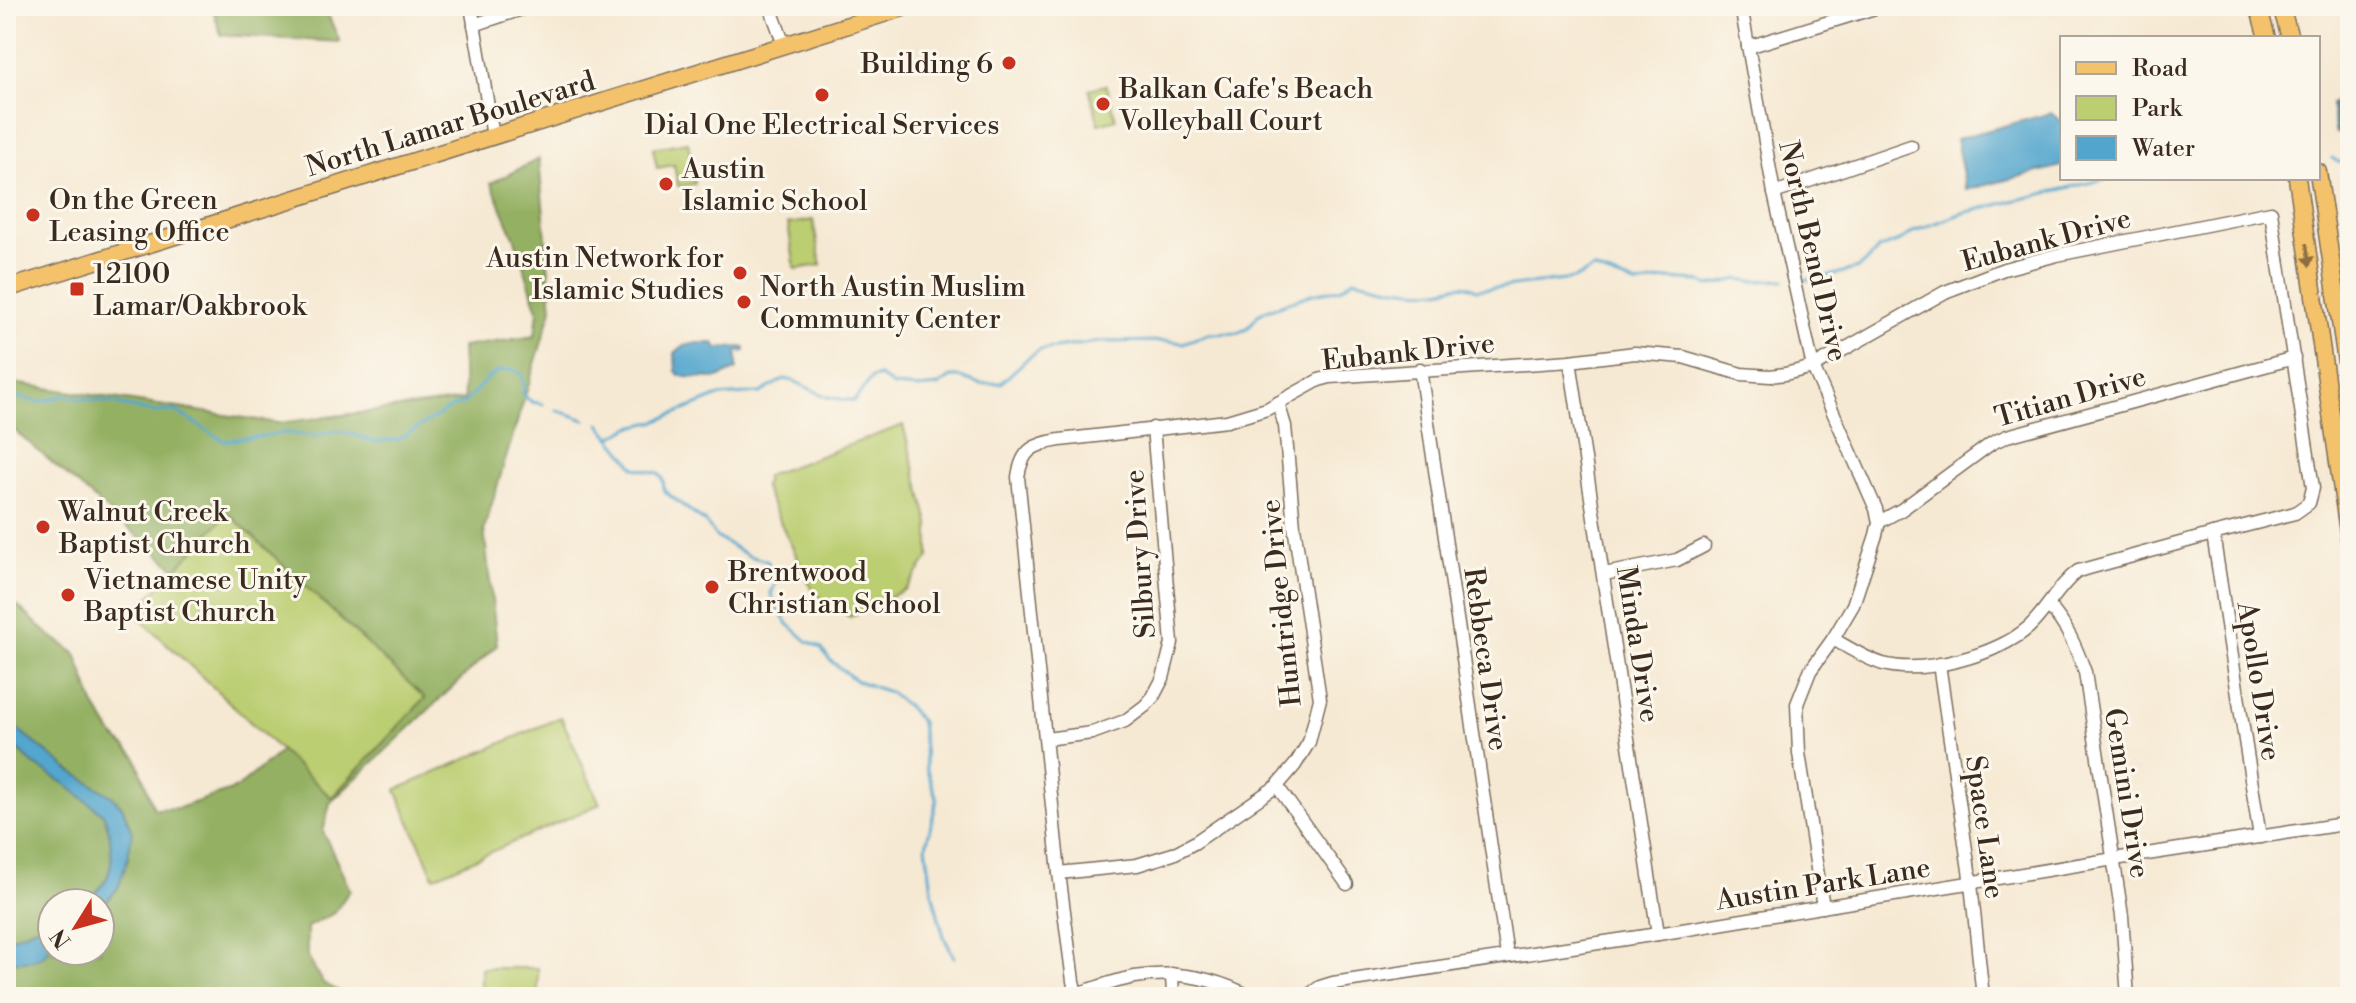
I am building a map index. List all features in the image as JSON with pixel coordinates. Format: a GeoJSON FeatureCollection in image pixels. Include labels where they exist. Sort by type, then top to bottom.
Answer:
{"type":"FeatureCollection","features":[{"type":"Feature","properties":{"kind":"main road","name":"North Lamar Boulevard"},"geometry":{"type":"LineString","coordinates":[[6,289],[909,6]]}},
{"type":"Feature","properties":{"kind":"main road"},"geometry":{"type":"LineString","coordinates":[[2258,6],[2266,36]]}},
{"type":"Feature","properties":{"kind":"main road"},"geometry":{"type":"LineString","coordinates":[[2281,6],[2289,36]]}},
{"type":"Feature","properties":{"kind":"main road"},"geometry":{"type":"LineString","coordinates":[[2297,180],[2350,546]]}},
{"type":"Feature","properties":{"kind":"main road"},"geometry":{"type":"LineString","coordinates":[[2319,180],[2350,389]]}},
{"type":"Feature","properties":{"kind":"street"},"geometry":{"type":"LineString","coordinates":[[471,6],[493,136]]}},
{"type":"Feature","properties":{"kind":"street"},"geometry":{"type":"LineString","coordinates":[[474,25],[531,6]]}},
{"type":"Feature","properties":{"kind":"street"},"geometry":{"type":"LineString","coordinates":[[770,6],[784,45]]}},
{"type":"Feature","properties":{"kind":"street","name":"North Bend Drive"},"geometry":{"type":"LineString","coordinates":[[1741,6],[1774,193],[1813,367],[1879,522]]}},
{"type":"Feature","properties":{"kind":"street"},"geometry":{"type":"LineString","coordinates":[[1748,47],[1878,7]]}},
{"type":"Feature","properties":{"kind":"street"},"geometry":{"type":"LineString","coordinates":[[1774,193],[1911,146]]}},
{"type":"Feature","properties":{"kind":"street","name":"Eubank Drive"},"geometry":{"type":"LineString","coordinates":[[1076,994],[1059,873],[1018,477],[1022,460],[1030,449],[1045,442],[1227,421],[1251,415],[1330,377],[1570,361],[1635,353],[1683,357],[1754,376],[1785,374],[1813,367],[1945,292],[2004,269],[2057,255],[2271,212],[2294,358]]}},
{"type":"Feature","properties":{"kind":"street"},"geometry":{"type":"LineString","coordinates":[[1833,639],[1883,664],[1902,667],[1939,664],[2009,641],[2049,606],[2078,571],[2295,513],[2309,503],[2313,488],[2294,358]]}},
{"type":"Feature","properties":{"kind":"street","name":"Titian Drive"},"geometry":{"type":"LineString","coordinates":[[1879,522],[1901,510],[1985,447],[2007,436],[2294,358]]}},
{"type":"Feature","properties":{"kind":"street","name":"Minda Drive"},"geometry":{"type":"LineString","coordinates":[[1570,361],[1658,934]]}},
{"type":"Feature","properties":{"kind":"street","name":"Rebbeca Drive"},"geometry":{"type":"LineString","coordinates":[[1420,369],[1507,955]]}},
{"type":"Feature","properties":{"kind":"street","name":"Huntridge Drive"},"geometry":{"type":"LineString","coordinates":[[1059,873],[1137,865],[1173,854],[1194,843],[1277,786],[1309,742],[1320,699],[1294,526],[1285,426],[1278,403]]}},
{"type":"Feature","properties":{"kind":"street","name":"Silbury Drive"},"geometry":{"type":"LineString","coordinates":[[1046,739],[1092,733],[1125,721],[1153,697],[1163,678],[1172,643],[1153,428]]}},
{"type":"Feature","properties":{"kind":"street"},"geometry":{"type":"LineString","coordinates":[[1823,907],[1799,753],[1797,704],[1810,671],[1853,605],[1879,522]]}},
{"type":"Feature","properties":{"kind":"street","name":"Apollo Drive"},"geometry":{"type":"LineString","coordinates":[[2213,534],[2260,837]]}},
{"type":"Feature","properties":{"kind":"street"},"geometry":{"type":"LineString","coordinates":[[1604,574],[1677,560],[1704,546]]}},
{"type":"Feature","properties":{"kind":"street","name":"Gemini Drive"},"geometry":{"type":"LineString","coordinates":[[2049,606],[2063,622],[2076,645],[2085,672],[2122,916],[2128,997]]}},
{"type":"Feature","properties":{"kind":"street","name":"Space Lane"},"geometry":{"type":"LineString","coordinates":[[1939,664],[1971,884],[1983,997]]}},
{"type":"Feature","properties":{"kind":"street"},"geometry":{"type":"LineString","coordinates":[[1277,786],[1347,884]]}},
{"type":"Feature","properties":{"kind":"street","name":"Austin Park Lane"},"geometry":{"type":"LineString","coordinates":[[1306,997],[1320,987],[1333,983],[2350,823]]}},
{"type":"Feature","properties":{"kind":"street"},"geometry":{"type":"LineString","coordinates":[[1172,974],[1173,997]]}},
{"type":"Feature","properties":{"kind":"street"},"geometry":{"type":"LineString","coordinates":[[1063,997],[1134,977],[1172,974],[1210,980],[1251,997]]}},
{"type":"Feature","properties":{"kind":"green space"},"geometry":{"type":"Polygon","coordinates":[[[212,6],[324,6],[340,42],[221,35],[212,6]]]}},
{"type":"Feature","properties":{"kind":"green space","name":"Balkan Cafe's Beach Volleyball Court"},"geometry":{"type":"Polygon","coordinates":[[[1106,85],[1116,119],[1099,124],[1089,89],[1106,85]]]}},
{"type":"Feature","properties":{"kind":"green space"},"geometry":{"type":"Polygon","coordinates":[[[688,142],[695,184],[678,186],[674,165],[657,168],[653,148],[688,142]]]}},
{"type":"Feature","properties":{"kind":"green space"},"geometry":{"type":"Polygon","coordinates":[[[539,159],[552,309],[484,529],[497,645],[330,803],[323,832],[350,890],[334,913],[307,927],[307,956],[323,983],[348,996],[369,997],[6,997],[6,595],[47,633],[76,654],[94,704],[113,735],[136,757],[154,809],[179,808],[237,788],[281,751],[332,798],[425,698],[228,513],[176,569],[6,423],[6,382],[278,423],[464,400],[462,347],[535,336],[538,311],[515,239],[491,183],[539,159]]]}},
{"type":"Feature","properties":{"kind":"green space"},"geometry":{"type":"Polygon","coordinates":[[[813,220],[821,265],[795,269],[788,224],[813,220]]]}},
{"type":"Feature","properties":{"kind":"green space"},"geometry":{"type":"Polygon","coordinates":[[[903,425],[929,523],[929,557],[906,589],[850,617],[814,593],[764,488],[766,476],[903,425]]]}},
{"type":"Feature","properties":{"kind":"green space"},"geometry":{"type":"Polygon","coordinates":[[[228,513],[425,698],[331,798],[134,613],[228,513]]]}},
{"type":"Feature","properties":{"kind":"green space"},"geometry":{"type":"Polygon","coordinates":[[[561,717],[600,804],[434,877],[396,790],[561,717]]]}},
{"type":"Feature","properties":{"kind":"green space"},"geometry":{"type":"Polygon","coordinates":[[[481,968],[538,968],[538,997],[481,997],[481,968]]]}},
{"type":"Feature","properties":{"kind":"water"},"geometry":{"type":"Polygon","coordinates":[[[2342,98],[2344,108],[2350,108],[2350,131],[2336,133],[2331,104],[2342,98]]]}},
{"type":"Feature","properties":{"kind":"water"},"geometry":{"type":"Polygon","coordinates":[[[2051,113],[2060,120],[2060,166],[1966,190],[1956,139],[2051,113]]]}},
{"type":"Feature","properties":{"kind":"water"},"geometry":{"type":"Polygon","coordinates":[[[714,343],[717,348],[745,347],[745,351],[737,352],[737,369],[718,378],[679,375],[675,353],[683,346],[714,343]]]}},
{"type":"Feature","properties":{"kind":"water"},"geometry":{"type":"Polygon","coordinates":[[[6,720],[68,769],[113,797],[123,808],[132,832],[128,858],[116,890],[116,887],[100,887],[111,859],[108,827],[103,814],[64,783],[33,764],[6,737],[6,720]]]}},
{"type":"Feature","properties":{"kind":"water"},"geometry":{"type":"Polygon","coordinates":[[[36,927],[36,959],[6,961],[6,940],[36,927]]]}},
{"type":"Feature","properties":{"kind":"waterway"},"geometry":{"type":"LineString","coordinates":[[2332,158],[2350,163]]}},
{"type":"Feature","properties":{"kind":"waterway"},"geometry":{"type":"LineString","coordinates":[[1803,280],[1858,268],[1878,249],[1902,240],[1914,231],[1963,213],[2101,180]]}},
{"type":"Feature","properties":{"kind":"waterway"},"geometry":{"type":"LineString","coordinates":[[610,438],[631,427],[657,421],[719,396],[760,393],[784,379],[827,397],[854,401],[872,378],[880,376],[893,386],[918,388],[938,386],[951,377],[980,384],[1001,383],[1040,350],[1098,342],[1183,343],[1209,334],[1237,333],[1247,329],[1258,315],[1267,310],[1312,294],[1340,289],[1354,279],[1429,291],[1462,285],[1476,290],[1574,279],[1593,269],[1638,285],[1666,279],[1699,281],[1709,286],[1739,279],[1784,280]]}},
{"type":"Feature","properties":{"kind":"waterway"},"geometry":{"type":"LineString","coordinates":[[6,395],[39,402],[63,396],[153,412],[176,411],[224,441],[286,433],[314,436],[336,431],[375,442],[399,439],[464,403],[499,371],[514,370],[522,375],[523,395],[532,402],[543,404]]}},
{"type":"Feature","properties":{"kind":"waterway"},"geometry":{"type":"LineString","coordinates":[[557,410],[585,420]]}},
{"type":"Feature","properties":{"kind":"waterway"},"geometry":{"type":"LineString","coordinates":[[600,424],[635,468],[658,473],[663,479],[664,491],[706,523],[716,537],[749,556],[767,561],[777,580],[771,593],[774,605],[788,624],[807,641],[821,648],[830,660],[855,680],[891,693],[921,722],[926,768],[937,799],[926,846],[933,896],[944,937],[954,957]]}},
{"type":"Feature","properties":{"kind":"place","name":"Building 6"},"geometry":{"type":"Point","coordinates":[1009,63]}},
{"type":"Feature","properties":{"kind":"place","name":"Dial One Electrical Services"},"geometry":{"type":"Point","coordinates":[822,95]}},
{"type":"Feature","properties":{"kind":"place","name":"Balkan Cafe's Beach Volleyball Court"},"geometry":{"type":"Point","coordinates":[1103,104]}},
{"type":"Feature","properties":{"kind":"place","name":"Austin Islamic School"},"geometry":{"type":"Point","coordinates":[666,184]}},
{"type":"Feature","properties":{"kind":"place","name":"On the Green Leasing Office"},"geometry":{"type":"Point","coordinates":[33,215]}},
{"type":"Feature","properties":{"kind":"place","name":"Austin Network for Islamic Studies"},"geometry":{"type":"Point","coordinates":[740,273]}},
{"type":"Feature","properties":{"kind":"place","name":"12100 Lamar/Oakbrook"},"geometry":{"type":"Point","coordinates":[77,289]}},
{"type":"Feature","properties":{"kind":"place","name":"North Austin Muslim Community Center"},"geometry":{"type":"Point","coordinates":[744,302]}},
{"type":"Feature","properties":{"kind":"place","name":"Walnut Creek Baptist Church"},"geometry":{"type":"Point","coordinates":[43,527]}},
{"type":"Feature","properties":{"kind":"place","name":"Brentwood Christian School"},"geometry":{"type":"Point","coordinates":[712,587]}},
{"type":"Feature","properties":{"kind":"place","name":"Vietnamese Unity Baptist Church"},"geometry":{"type":"Point","coordinates":[68,595]}}]}
